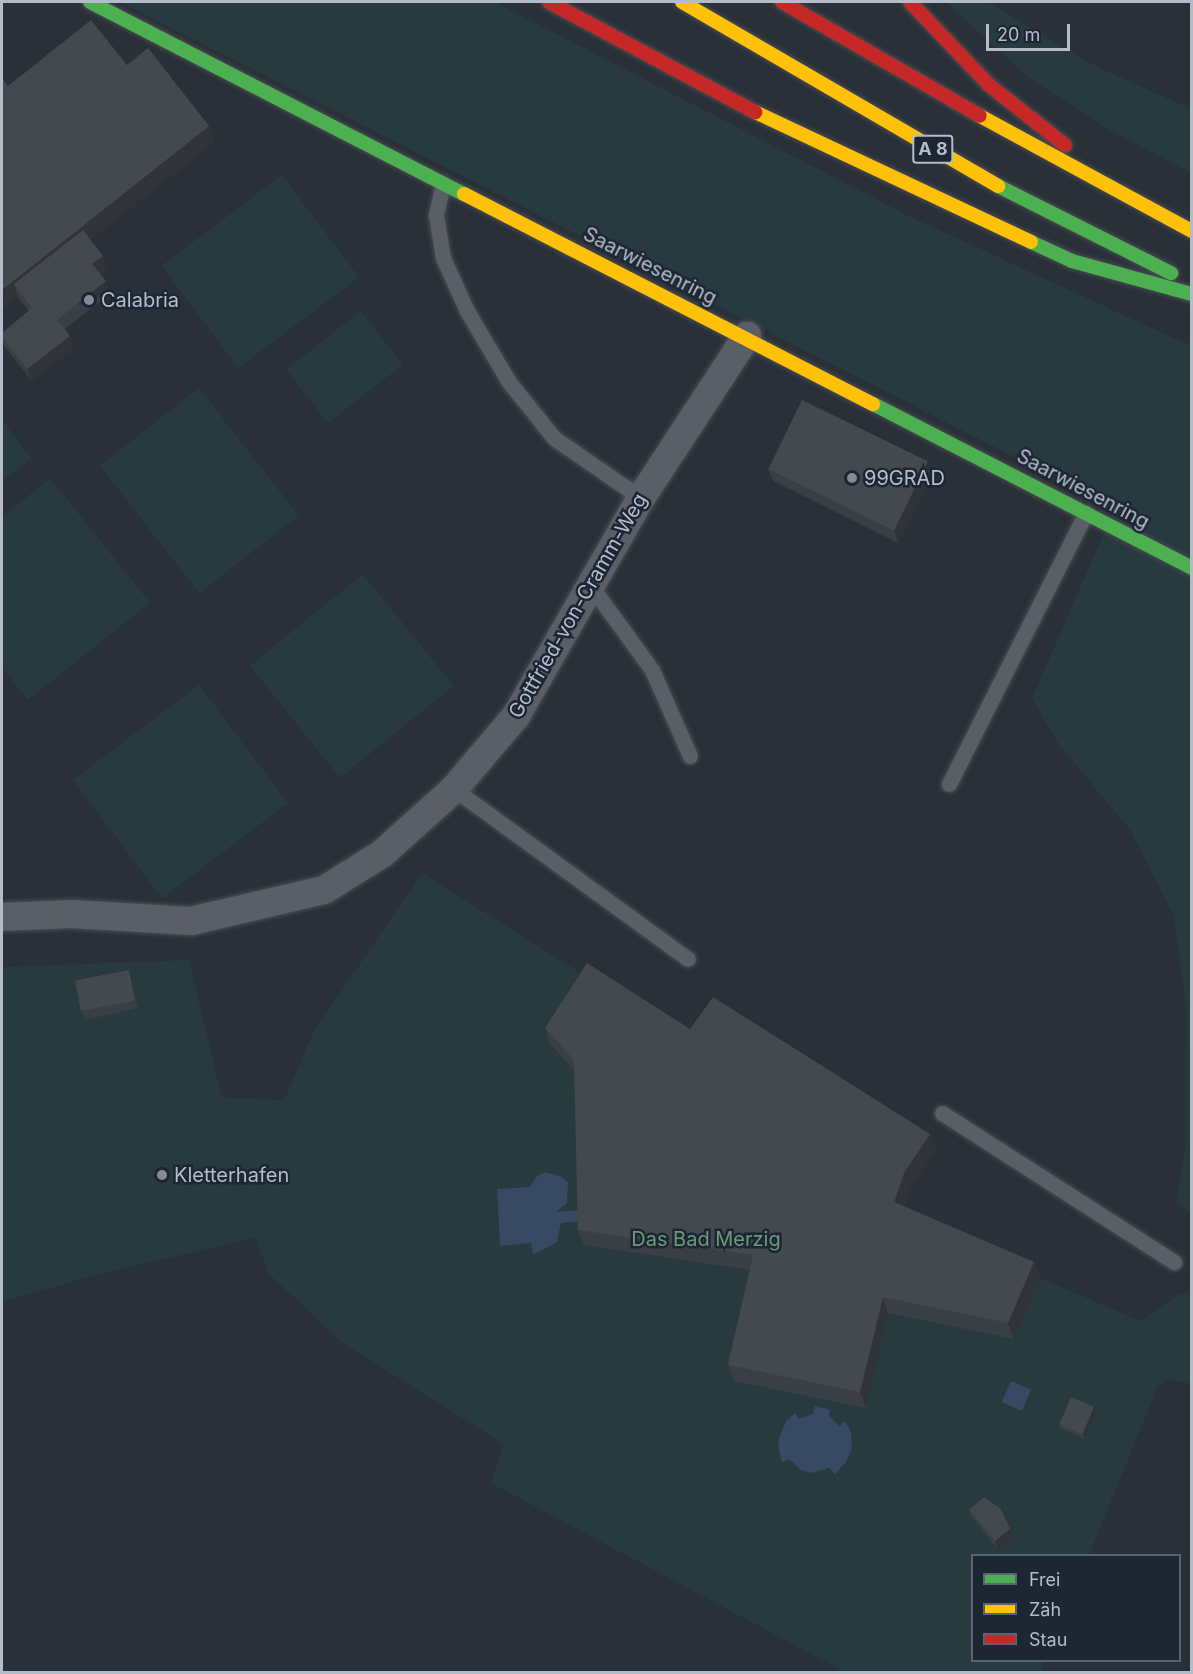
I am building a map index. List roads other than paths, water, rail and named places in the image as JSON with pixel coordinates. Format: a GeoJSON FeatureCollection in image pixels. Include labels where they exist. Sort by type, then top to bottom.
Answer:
{"type":"FeatureCollection","features":[{"type":"Feature","properties":{"kind":"main road","name":"Saarwiesenring"},"geometry":{"type":"LineString","coordinates":[[90,2],[443,184],[747,336],[1191,568]]}},
{"type":"Feature","properties":{"kind":"main road"},"geometry":{"type":"LineString","coordinates":[[549,2],[761,115],[1072,261],[1191,294]]}},
{"type":"Feature","properties":{"kind":"main road","name":"A 8"},"geometry":{"type":"LineString","coordinates":[[682,2],[1011,194],[1191,284]]}},
{"type":"Feature","properties":{"kind":"main road","name":"A 8"},"geometry":{"type":"LineString","coordinates":[[782,2],[881,62],[1155,214],[1191,231]]}},
{"type":"Feature","properties":{"kind":"main road"},"geometry":{"type":"LineString","coordinates":[[910,2],[942,38],[1017,109],[1155,214]]}},
{"type":"Feature","properties":{"kind":"street","name":"Gottfried-von-Cramm-Weg"},"geometry":{"type":"LineString","coordinates":[[2,917],[71,914],[191,921],[324,890],[383,853],[454,789],[516,716],[641,498],[747,336]]}},
{"type":"Feature","properties":{"kind":"lane"},"geometry":{"type":"LineString","coordinates":[[443,184],[436,215],[443,258],[466,311],[509,382],[554,438],[641,498]]}},
{"type":"Feature","properties":{"kind":"lane"},"geometry":{"type":"LineString","coordinates":[[949,784],[1086,513]]}},
{"type":"Feature","properties":{"kind":"lane"},"geometry":{"type":"LineString","coordinates":[[591,586],[652,670],[690,756]]}},
{"type":"Feature","properties":{"kind":"lane"},"geometry":{"type":"LineString","coordinates":[[454,789],[688,959]]}},
{"type":"Feature","properties":{"kind":"lane"},"geometry":{"type":"LineString","coordinates":[[942,1113],[1174,1262]]}},
{"type":"Feature","properties":{"kind":"water"},"geometry":{"type":"Polygon","coordinates":[[[545,1172],[562,1177],[568,1183],[567,1203],[556,1212],[579,1210],[579,1221],[561,1223],[557,1242],[533,1254],[531,1243],[500,1246],[497,1189],[530,1187],[537,1176],[545,1172]]]}},
{"type":"Feature","properties":{"kind":"water"},"geometry":{"type":"Polygon","coordinates":[[[1011,1381],[1031,1390],[1022,1411],[1002,1402],[1011,1381]]]}},
{"type":"Feature","properties":{"kind":"water"},"geometry":{"type":"Polygon","coordinates":[[[815,1406],[830,1410],[829,1416],[839,1426],[845,1421],[851,1432],[852,1448],[846,1462],[835,1474],[829,1468],[811,1473],[801,1470],[789,1459],[782,1463],[778,1440],[786,1421],[795,1413],[799,1419],[813,1414],[815,1406]]]}},
{"type":"Feature","properties":{"kind":"place","name":"Calabria"},"geometry":{"type":"Point","coordinates":[89,300]}},
{"type":"Feature","properties":{"kind":"place","name":"99GRAD"},"geometry":{"type":"Point","coordinates":[852,478]}},
{"type":"Feature","properties":{"kind":"place","name":"Kletterhafen"},"geometry":{"type":"Point","coordinates":[162,1175]}},
{"type":"Feature","properties":{"kind":"park label","name":"Das Bad Merzig"},"geometry":{"type":"Point","coordinates":[706,1239]}}]}
